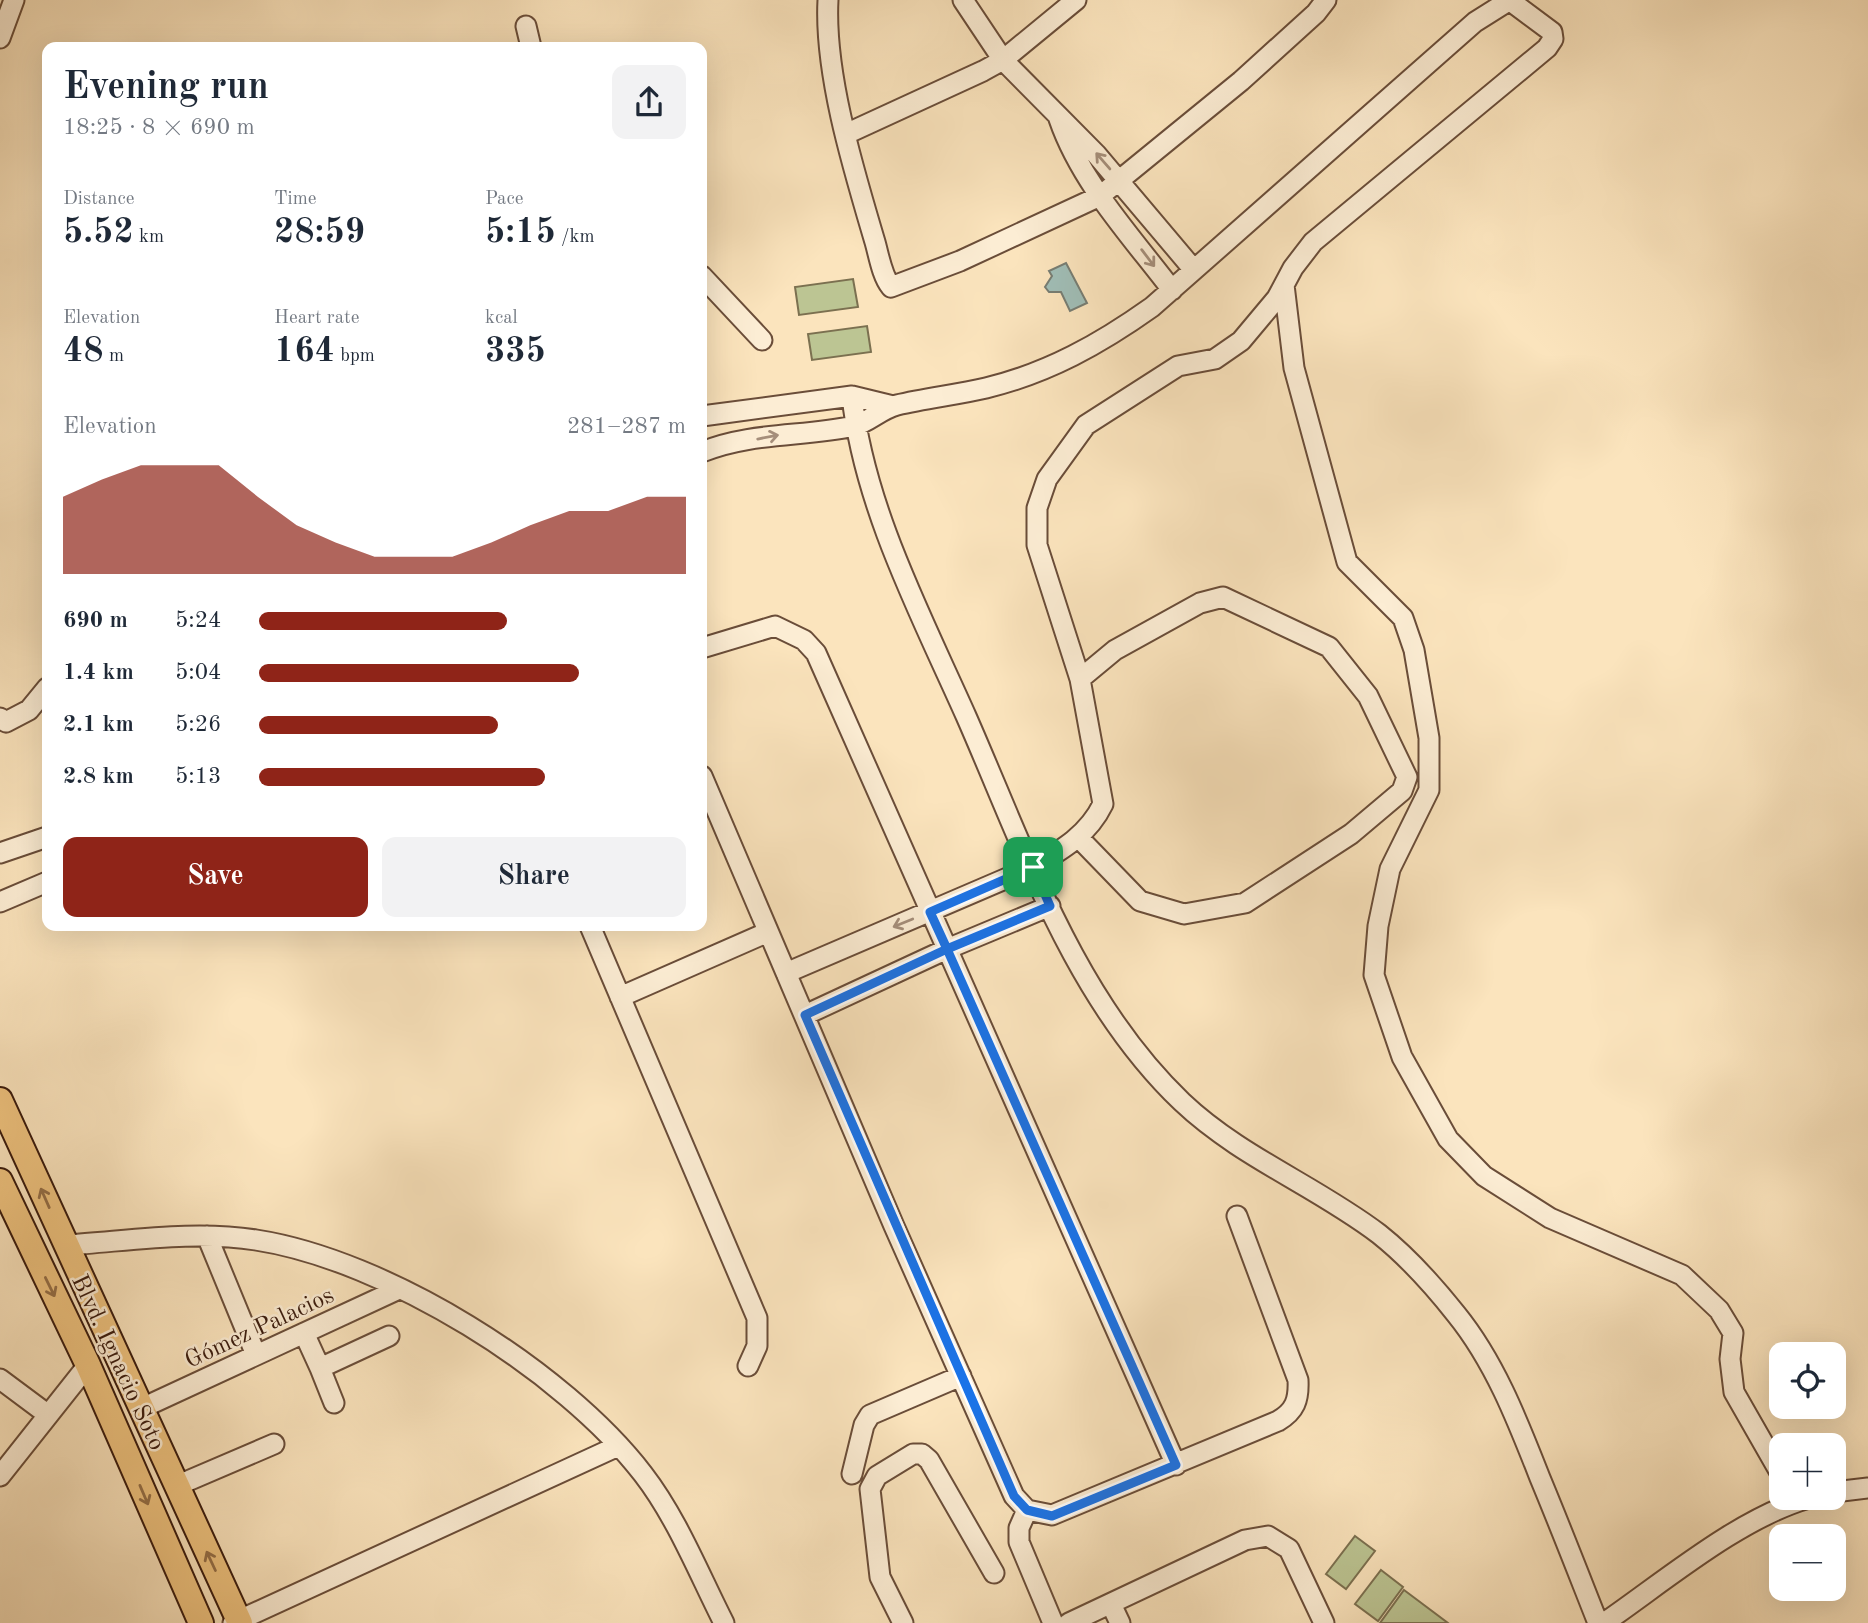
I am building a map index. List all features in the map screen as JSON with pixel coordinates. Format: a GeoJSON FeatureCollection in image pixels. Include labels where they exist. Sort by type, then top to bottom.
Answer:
{"type":"FeatureCollection","features":[{"type":"Feature","properties":{"kind":"main road","name":"Blvd. Ignacio Soto"},"geometry":{"type":"LineString","coordinates":[[0,1100],[237,1622]]}},
{"type":"Feature","properties":{"kind":"main road","name":"Blvd. Ignacio Soto"},"geometry":{"type":"LineString","coordinates":[[0,1181],[88,1365],[201,1623]]}},
{"type":"Feature","properties":{"kind":"street"},"geometry":{"type":"LineString","coordinates":[[0,38],[14,0]]}},
{"type":"Feature","properties":{"kind":"street"},"geometry":{"type":"LineString","coordinates":[[828,0],[830,48],[846,134],[865,208],[891,287],[960,261],[1100,196],[1121,182],[1241,81],[1316,13],[1326,0]]}},
{"type":"Feature","properties":{"kind":"street"},"geometry":{"type":"LineString","coordinates":[[963,0],[1003,60],[1059,119],[1077,132],[1194,270]]}},
{"type":"Feature","properties":{"kind":"street"},"geometry":{"type":"LineString","coordinates":[[846,134],[1003,60],[1076,0]]}},
{"type":"Feature","properties":{"kind":"street"},"geometry":{"type":"LineString","coordinates":[[1475,22],[1486,0]]}},
{"type":"Feature","properties":{"kind":"street"},"geometry":{"type":"LineString","coordinates":[[707,450],[732,442],[796,431],[855,426],[893,406],[984,389],[1031,375],[1115,333],[1172,290],[1475,22],[1510,0],[1552,32],[1553,39],[1547,48],[1313,242],[1277,298],[1241,341],[1215,359],[1178,366],[1086,425],[1047,479],[1037,508],[1037,545],[1080,679],[1103,804],[1095,821],[1069,846],[1033,867],[786,973]]}},
{"type":"Feature","properties":{"kind":"street"},"geometry":{"type":"LineString","coordinates":[[1059,119],[1067,142],[1100,196],[1172,290]]}},
{"type":"Feature","properties":{"kind":"street"},"geometry":{"type":"LineString","coordinates":[[1130,234],[1151,218]]}},
{"type":"Feature","properties":{"kind":"street"},"geometry":{"type":"LineString","coordinates":[[707,281],[762,340]]}},
{"type":"Feature","properties":{"kind":"street"},"geometry":{"type":"LineString","coordinates":[[1284,285],[1294,368],[1347,562],[1403,618],[1414,650],[1429,738],[1429,790],[1390,869],[1378,926],[1374,975],[1402,1057],[1448,1139],[1484,1176],[1550,1218],[1682,1275],[1719,1310],[1733,1333],[1730,1359],[1734,1392],[1769,1453]]}},
{"type":"Feature","properties":{"kind":"street"},"geometry":{"type":"LineString","coordinates":[[707,415],[852,396],[893,406]]}},
{"type":"Feature","properties":{"kind":"street"},"geometry":{"type":"LineString","coordinates":[[852,396],[855,426],[882,518],[926,626],[1050,906],[1079,966],[1111,1020],[1144,1064],[1183,1104],[1216,1132],[1378,1233],[1414,1265],[1459,1317],[1489,1363],[1519,1426],[1598,1623]]}},
{"type":"Feature","properties":{"kind":"street"},"geometry":{"type":"LineString","coordinates":[[1078,837],[1140,901],[1184,914],[1245,903],[1351,834],[1402,791],[1407,777],[1368,696],[1329,647],[1223,597],[1200,603],[1115,650],[1080,679]]}},
{"type":"Feature","properties":{"kind":"street"},"geometry":{"type":"LineString","coordinates":[[707,646],[775,626],[804,640],[816,653],[1176,1465]]}},
{"type":"Feature","properties":{"kind":"street"},"geometry":{"type":"LineString","coordinates":[[0,718],[6,723],[29,710],[42,694]]}},
{"type":"Feature","properties":{"kind":"street"},"geometry":{"type":"LineString","coordinates":[[707,788],[1014,1496],[1027,1510],[1052,1516],[1176,1465],[1289,1414],[1299,1395],[1298,1380],[1237,1216]]}},
{"type":"Feature","properties":{"kind":"street"},"geometry":{"type":"LineString","coordinates":[[0,853],[42,839]]}},
{"type":"Feature","properties":{"kind":"street"},"geometry":{"type":"LineString","coordinates":[[0,902],[42,884]]}},
{"type":"Feature","properties":{"kind":"street"},"geometry":{"type":"LineString","coordinates":[[805,1015],[947,949],[1050,906]]}},
{"type":"Feature","properties":{"kind":"street"},"geometry":{"type":"LineString","coordinates":[[592,931],[757,1318],[757,1346],[748,1366]]}},
{"type":"Feature","properties":{"kind":"street"},"geometry":{"type":"LineString","coordinates":[[620,997],[768,932]]}},
{"type":"Feature","properties":{"kind":"street"},"geometry":{"type":"LineString","coordinates":[[207,1236],[256,1355]]}},
{"type":"Feature","properties":{"kind":"street"},"geometry":{"type":"LineString","coordinates":[[66,1245],[207,1236],[257,1240],[306,1251],[399,1289],[454,1318],[517,1358],[568,1398],[644,1475],[724,1623]]}},
{"type":"Feature","properties":{"kind":"street","name":"Gómez Palacios"},"geometry":{"type":"LineString","coordinates":[[140,1409],[399,1289]]}},
{"type":"Feature","properties":{"kind":"street"},"geometry":{"type":"LineString","coordinates":[[304,1333],[334,1403]]}},
{"type":"Feature","properties":{"kind":"street"},"geometry":{"type":"LineString","coordinates":[[320,1368],[390,1336]]}},
{"type":"Feature","properties":{"kind":"street"},"geometry":{"type":"LineString","coordinates":[[0,1476],[88,1365]]}},
{"type":"Feature","properties":{"kind":"street"},"geometry":{"type":"LineString","coordinates":[[852,1474],[864,1425],[870,1415],[961,1376]]}},
{"type":"Feature","properties":{"kind":"street"},"geometry":{"type":"LineString","coordinates":[[0,1379],[47,1415]]}},
{"type":"Feature","properties":{"kind":"street"},"geometry":{"type":"LineString","coordinates":[[176,1486],[274,1444]]}},
{"type":"Feature","properties":{"kind":"street"},"geometry":{"type":"LineString","coordinates":[[237,1622],[618,1446]]}},
{"type":"Feature","properties":{"kind":"street"},"geometry":{"type":"LineString","coordinates":[[903,1623],[880,1577],[870,1489],[877,1476],[913,1454],[922,1454],[929,1460],[994,1573]]}},
{"type":"Feature","properties":{"kind":"street"},"geometry":{"type":"LineString","coordinates":[[1846,1491],[1868,1488]]}},
{"type":"Feature","properties":{"kind":"street"},"geometry":{"type":"LineString","coordinates":[[1027,1510],[1019,1528],[1019,1542],[1053,1623]]}},
{"type":"Feature","properties":{"kind":"street"},"geometry":{"type":"LineString","coordinates":[[1604,1623],[1749,1524],[1776,1510]]}},
{"type":"Feature","properties":{"kind":"street"},"geometry":{"type":"LineString","coordinates":[[1069,1623],[1245,1540],[1268,1536],[1289,1549],[1324,1623]]}},
{"type":"Feature","properties":{"kind":"street"},"geometry":{"type":"LineString","coordinates":[[1111,1604],[1120,1623]]}},
{"type":"Feature","properties":{"kind":"green space"},"geometry":{"type":"Polygon","coordinates":[[[853,279],[858,307],[799,315],[795,287],[853,279]]]}},
{"type":"Feature","properties":{"kind":"green space"},"geometry":{"type":"Polygon","coordinates":[[[867,326],[871,352],[812,360],[808,334],[867,326]]]}},
{"type":"Feature","properties":{"kind":"green space"},"geometry":{"type":"Polygon","coordinates":[[[1355,1536],[1375,1551],[1346,1589],[1326,1574],[1355,1536]]]}},
{"type":"Feature","properties":{"kind":"green space"},"geometry":{"type":"Polygon","coordinates":[[[1381,1570],[1403,1587],[1378,1621],[1355,1604],[1381,1570]]]}},
{"type":"Feature","properties":{"kind":"green space"},"geometry":{"type":"Polygon","coordinates":[[[1404,1590],[1448,1623],[1380,1623],[1404,1590]]]}},
{"type":"Feature","properties":{"kind":"water"},"geometry":{"type":"Polygon","coordinates":[[[1066,263],[1087,303],[1070,311],[1061,292],[1049,292],[1045,287],[1052,276],[1049,271],[1066,263]]]}},
{"type":"Feature","properties":{"kind":"route"},"geometry":{"type":"LineString","coordinates":[[1033,867],[930,912],[947,949],[805,1015],[894,1226],[1014,1496],[1027,1510],[1052,1516],[1176,1465],[947,949],[1050,906],[1033,867]]}}]}
